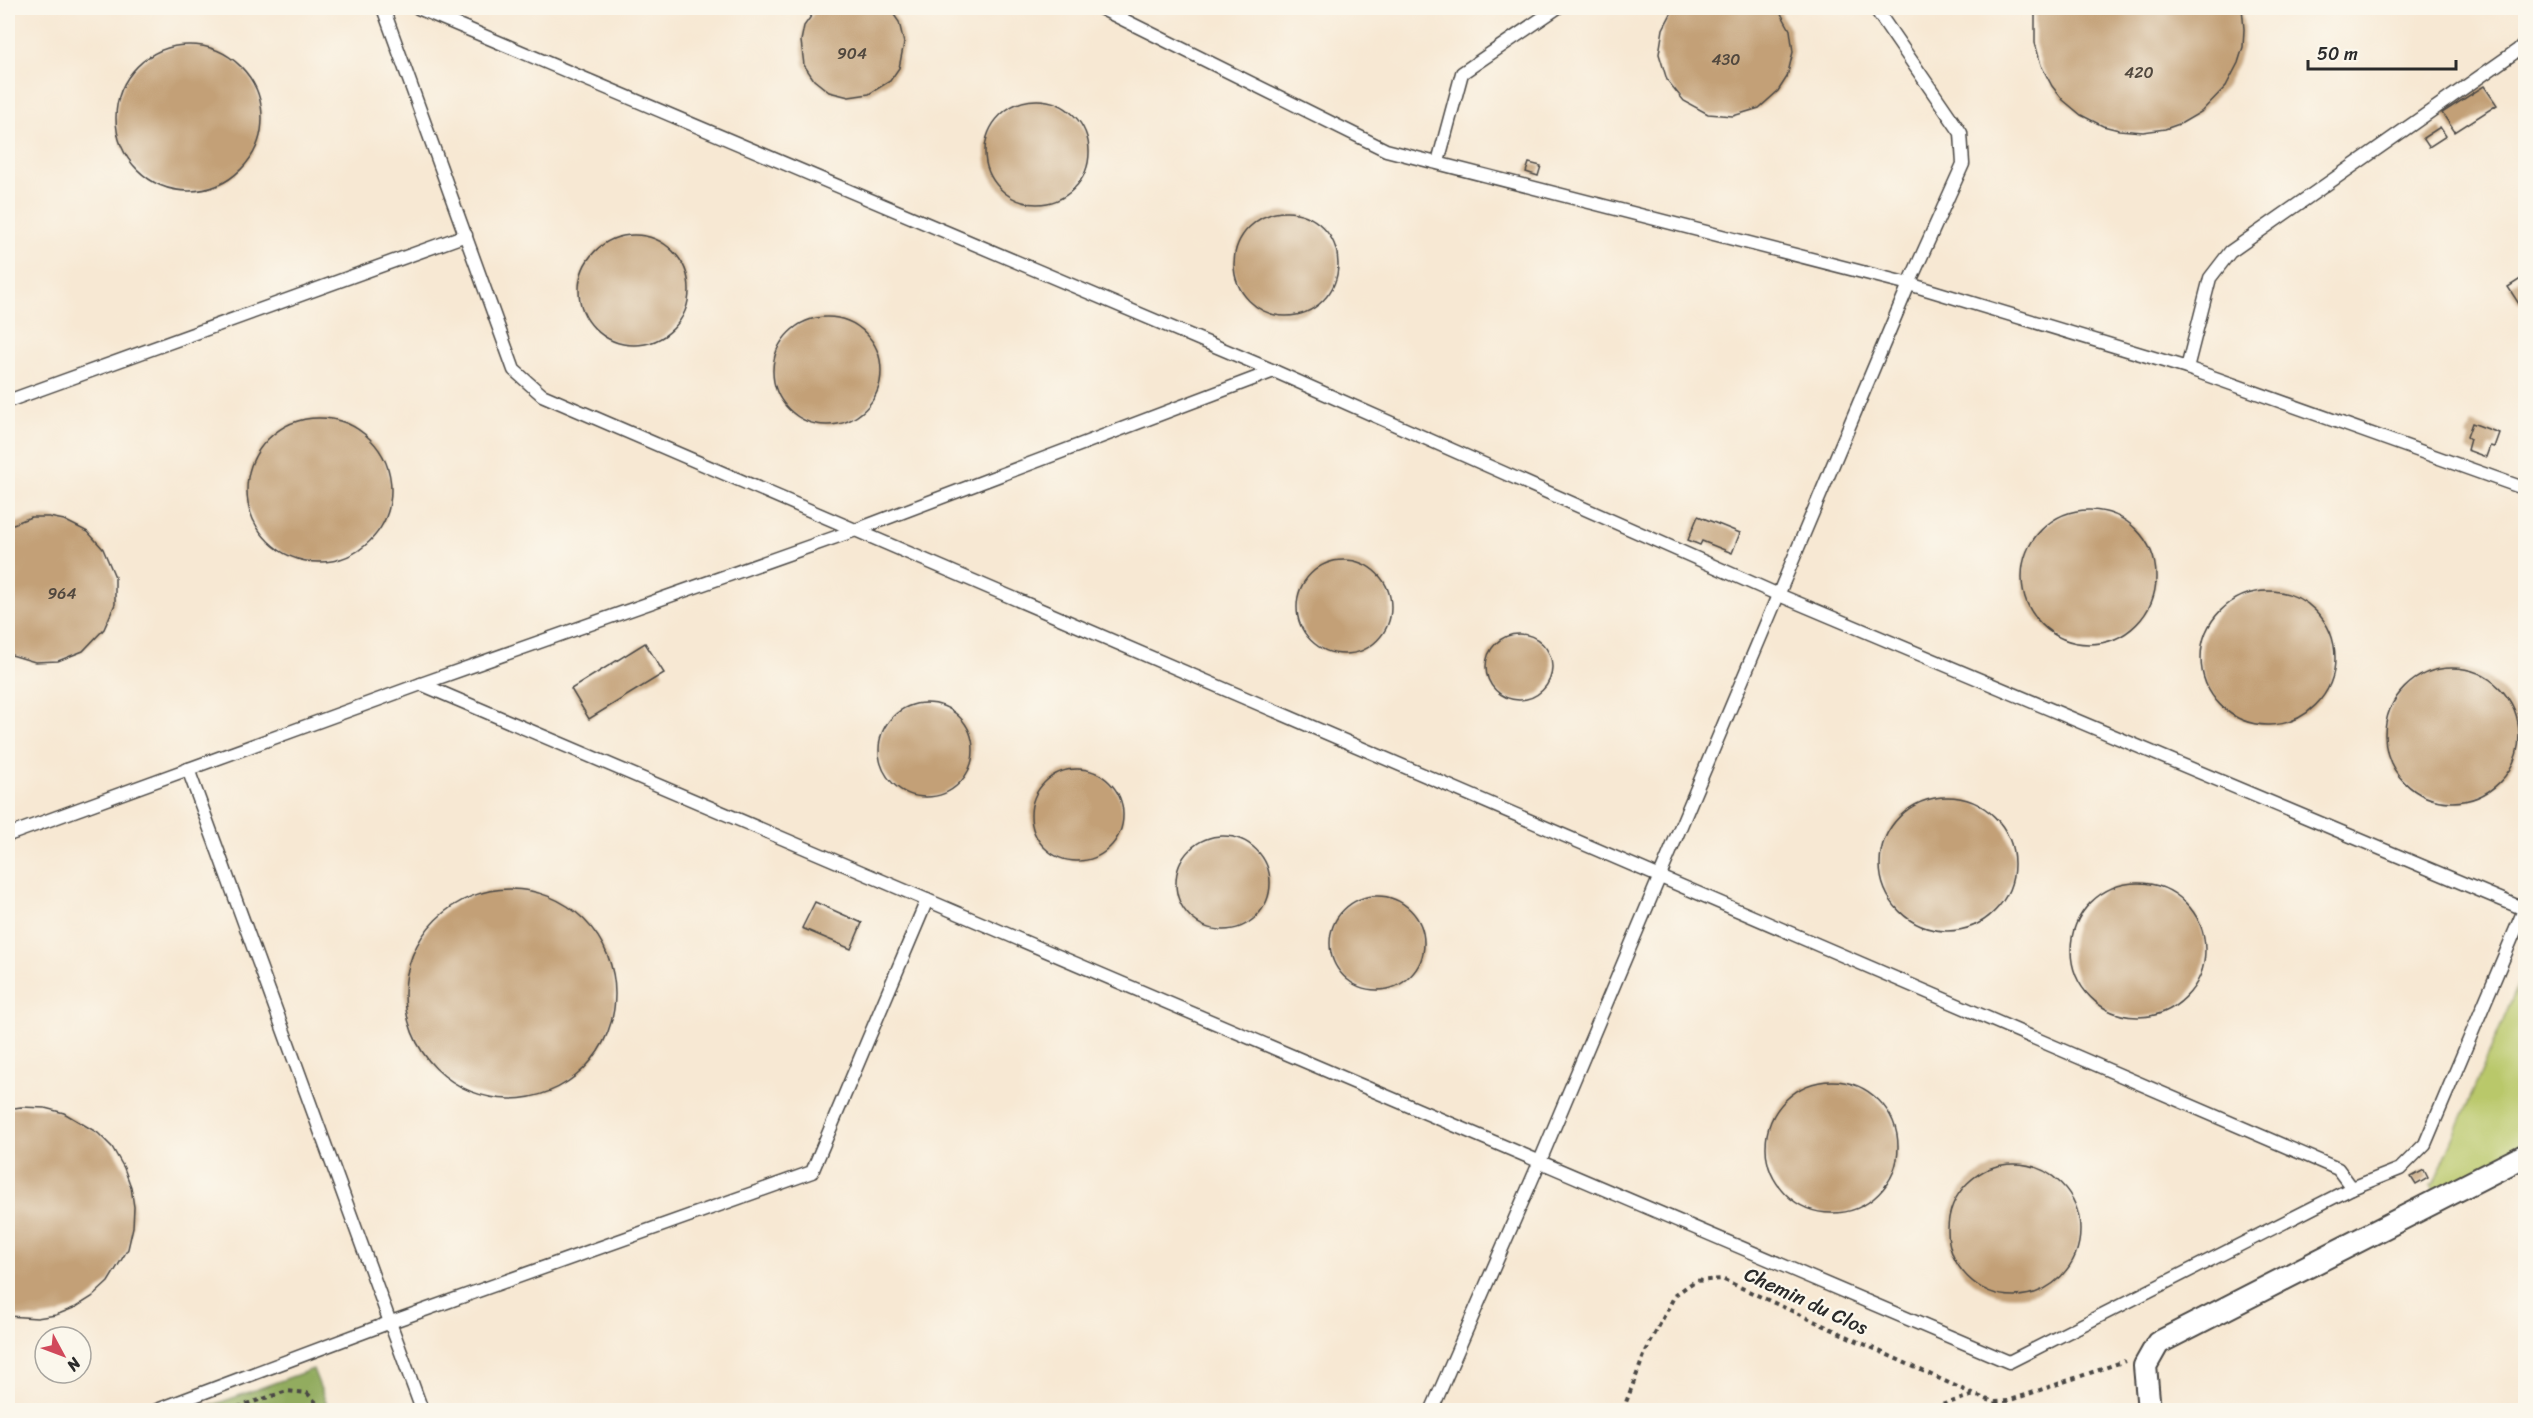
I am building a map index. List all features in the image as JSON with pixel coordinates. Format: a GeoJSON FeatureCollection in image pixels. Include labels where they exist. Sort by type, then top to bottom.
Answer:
{"type":"FeatureCollection","features":[{"type":"Feature","properties":{"kind":"street"},"geometry":{"type":"LineString","coordinates":[[2149,1410],[2145,1366],[2158,1343],[2526,1155]]}},
{"type":"Feature","properties":{"kind":"lane"},"geometry":{"type":"LineString","coordinates":[[383,8],[514,370],[542,395],[853,531],[2338,1168],[2352,1188]]}},
{"type":"Feature","properties":{"kind":"lane"},"geometry":{"type":"LineString","coordinates":[[418,8],[1274,371],[1779,595],[2525,907],[2425,1144],[2400,1169],[2352,1188],[2009,1362],[421,684]]}},
{"type":"Feature","properties":{"kind":"lane"},"geometry":{"type":"LineString","coordinates":[[1100,8],[1386,150],[1909,284],[2187,368],[2526,489]]}},
{"type":"Feature","properties":{"kind":"lane"},"geometry":{"type":"LineString","coordinates":[[1438,162],[1462,73],[1557,8]]}},
{"type":"Feature","properties":{"kind":"lane"},"geometry":{"type":"LineString","coordinates":[[1436,1410],[1433,1407],[1540,1161],[1909,284],[1963,164],[1961,133],[1875,8]]}},
{"type":"Feature","properties":{"kind":"lane"},"geometry":{"type":"LineString","coordinates":[[2187,368],[2210,278],[2230,252],[2518,50],[2526,40]]}},
{"type":"Feature","properties":{"kind":"lane"},"geometry":{"type":"LineString","coordinates":[[8,401],[466,235]]}},
{"type":"Feature","properties":{"kind":"lane"},"geometry":{"type":"LineString","coordinates":[[8,835],[421,684],[853,531],[1274,371]]}},
{"type":"Feature","properties":{"kind":"lane"},"geometry":{"type":"LineString","coordinates":[[188,769],[422,1410]]}},
{"type":"Feature","properties":{"kind":"lane"},"geometry":{"type":"LineString","coordinates":[[157,1410],[391,1322],[812,1172],[927,900]]}},
{"type":"Feature","properties":{"kind":"path","name":"Chemin du Clos"},"geometry":{"type":"LineString","coordinates":[[1623,1410],[1645,1353],[1675,1295],[1695,1281],[1722,1279],[1975,1395],[2016,1410]]}},
{"type":"Feature","properties":{"kind":"path"},"geometry":{"type":"LineString","coordinates":[[1993,1402],[2008,1401],[2152,1353]]}},
{"type":"Feature","properties":{"kind":"path"},"geometry":{"type":"LineString","coordinates":[[229,1410],[287,1391],[307,1393],[323,1410]]}},
{"type":"Feature","properties":{"kind":"path"},"geometry":{"type":"LineString","coordinates":[[1925,1410],[1975,1395]]}},
{"type":"Feature","properties":{"kind":"green space"},"geometry":{"type":"Polygon","coordinates":[[[2525,969],[2525,1144],[2511,1154],[2434,1191],[2431,1185],[2434,1183],[2525,969]]]}},
{"type":"Feature","properties":{"kind":"green space"},"geometry":{"type":"Polygon","coordinates":[[[313,1369],[329,1410],[199,1410],[313,1369]]]}},
{"type":"Feature","properties":{"kind":"building"},"geometry":{"type":"Polygon","coordinates":[[[817,8],[890,9],[899,22],[904,43],[899,68],[890,81],[869,94],[849,97],[829,92],[814,80],[804,65],[801,41],[804,26],[817,8]]]}},
{"type":"Feature","properties":{"kind":"building"},"geometry":{"type":"Polygon","coordinates":[[[1674,8],[1778,8],[1790,30],[1793,52],[1787,77],[1778,91],[1759,108],[1733,116],[1708,114],[1684,101],[1667,80],[1659,54],[1663,29],[1674,8]]]}},
{"type":"Feature","properties":{"kind":"building"},"geometry":{"type":"Polygon","coordinates":[[[2242,8],[2243,47],[2238,63],[2226,86],[2201,112],[2182,123],[2165,129],[2143,132],[2119,130],[2103,126],[2081,115],[2063,100],[2052,86],[2041,65],[2035,43],[2035,9],[2242,8]]]}},
{"type":"Feature","properties":{"kind":"building"},"geometry":{"type":"Polygon","coordinates":[[[189,45],[217,51],[241,66],[256,90],[262,118],[256,146],[241,170],[217,185],[189,191],[161,185],[137,170],[122,146],[116,118],[122,90],[137,66],[161,51],[189,45]]]}},
{"type":"Feature","properties":{"kind":"building"},"geometry":{"type":"Polygon","coordinates":[[[2484,86],[2497,105],[2455,132],[2442,113],[2484,86]]]}},
{"type":"Feature","properties":{"kind":"building"},"geometry":{"type":"Polygon","coordinates":[[[1037,100],[1057,104],[1074,115],[1085,132],[1089,152],[1085,172],[1074,189],[1057,200],[1037,204],[1017,200],[1000,189],[989,172],[985,152],[989,132],[1000,115],[1017,104],[1037,100]]]}},
{"type":"Feature","properties":{"kind":"building"},"geometry":{"type":"Polygon","coordinates":[[[2440,127],[2446,136],[2429,147],[2423,138],[2440,127]]]}},
{"type":"Feature","properties":{"kind":"building"},"geometry":{"type":"Polygon","coordinates":[[[1529,163],[1541,166],[1538,176],[1526,172],[1529,163]]]}},
{"type":"Feature","properties":{"kind":"building"},"geometry":{"type":"Polygon","coordinates":[[[1286,212],[1306,216],[1323,227],[1334,244],[1338,264],[1334,284],[1323,301],[1306,312],[1286,316],[1266,312],[1249,301],[1238,284],[1234,264],[1238,244],[1249,227],[1266,216],[1286,212]]]}},
{"type":"Feature","properties":{"kind":"building"},"geometry":{"type":"Polygon","coordinates":[[[634,235],[655,240],[673,251],[684,269],[689,290],[684,311],[673,329],[655,340],[634,345],[613,340],[595,329],[584,311],[579,290],[584,269],[595,251],[613,240],[634,235]]]}},
{"type":"Feature","properties":{"kind":"building"},"geometry":{"type":"Polygon","coordinates":[[[2522,278],[2526,284],[2526,300],[2519,304],[2508,287],[2522,278]]]}},
{"type":"Feature","properties":{"kind":"building"},"geometry":{"type":"Polygon","coordinates":[[[827,317],[848,321],[865,333],[877,350],[881,371],[877,392],[865,409],[848,421],[827,425],[806,421],[789,409],[777,392],[773,371],[777,350],[789,333],[806,321],[827,317]]]}},
{"type":"Feature","properties":{"kind":"building"},"geometry":{"type":"Polygon","coordinates":[[[319,418],[347,423],[370,439],[386,462],[391,490],[386,518],[370,541],[347,557],[319,562],[291,557],[268,541],[252,518],[247,490],[252,462],[268,439],[291,423],[319,418]]]}},
{"type":"Feature","properties":{"kind":"building"},"geometry":{"type":"Polygon","coordinates":[[[2472,423],[2499,433],[2494,447],[2490,446],[2486,457],[2467,450],[2470,439],[2467,437],[2472,423]]]}},
{"type":"Feature","properties":{"kind":"building"},"geometry":{"type":"Polygon","coordinates":[[[2089,510],[2115,515],[2136,530],[2151,551],[2156,577],[2151,603],[2136,624],[2115,639],[2089,644],[2063,639],[2042,624],[2027,603],[2022,577],[2027,551],[2042,530],[2063,515],[2089,510]]]}},
{"type":"Feature","properties":{"kind":"building"},"geometry":{"type":"Polygon","coordinates":[[[1698,516],[1740,533],[1732,553],[1702,541],[1700,545],[1688,540],[1698,516]]]}},
{"type":"Feature","properties":{"kind":"building"},"geometry":{"type":"Polygon","coordinates":[[[31,517],[64,520],[88,532],[103,549],[115,577],[115,604],[104,629],[83,651],[58,661],[35,662],[8,654],[8,526],[31,517]]]}},
{"type":"Feature","properties":{"kind":"building"},"geometry":{"type":"Polygon","coordinates":[[[1344,560],[1362,564],[1377,574],[1387,589],[1391,607],[1387,625],[1377,640],[1362,650],[1344,654],[1326,650],[1311,640],[1301,625],[1297,607],[1301,589],[1311,574],[1326,564],[1344,560]]]}},
{"type":"Feature","properties":{"kind":"building"},"geometry":{"type":"Polygon","coordinates":[[[2268,591],[2293,596],[2315,611],[2330,633],[2335,658],[2330,683],[2315,705],[2293,720],[2268,725],[2243,720],[2221,705],[2206,683],[2201,658],[2206,633],[2221,611],[2243,596],[2268,591]]]}},
{"type":"Feature","properties":{"kind":"building"},"geometry":{"type":"Polygon","coordinates":[[[1519,634],[1532,636],[1547,649],[1552,667],[1550,680],[1537,695],[1519,700],[1506,698],[1491,685],[1486,667],[1488,654],[1501,639],[1519,634]]]}},
{"type":"Feature","properties":{"kind":"building"},"geometry":{"type":"Polygon","coordinates":[[[645,643],[664,673],[589,719],[571,689],[645,643]]]}},
{"type":"Feature","properties":{"kind":"building"},"geometry":{"type":"Polygon","coordinates":[[[2452,668],[2478,673],[2499,688],[2514,709],[2519,735],[2514,761],[2499,782],[2478,797],[2452,802],[2426,797],[2405,782],[2390,761],[2385,735],[2390,709],[2405,688],[2426,673],[2452,668]]]}},
{"type":"Feature","properties":{"kind":"building"},"geometry":{"type":"Polygon","coordinates":[[[926,703],[944,707],[959,717],[969,732],[973,750],[969,768],[959,783],[944,793],[926,797],[908,793],[893,783],[883,768],[879,750],[883,732],[893,717],[908,707],[926,703]]]}},
{"type":"Feature","properties":{"kind":"building"},"geometry":{"type":"Polygon","coordinates":[[[1068,769],[1086,769],[1103,776],[1116,789],[1123,806],[1123,824],[1116,841],[1103,854],[1086,861],[1068,861],[1051,854],[1038,841],[1031,824],[1031,806],[1038,789],[1051,776],[1068,769]]]}},
{"type":"Feature","properties":{"kind":"building"},"geometry":{"type":"Polygon","coordinates":[[[1947,797],[1973,802],[1994,817],[2009,838],[2014,864],[2009,890],[1994,911],[1973,926],[1947,931],[1921,926],[1900,911],[1885,890],[1880,864],[1885,838],[1900,817],[1921,802],[1947,797]]]}},
{"type":"Feature","properties":{"kind":"building"},"geometry":{"type":"Polygon","coordinates":[[[1223,836],[1241,840],[1256,850],[1266,865],[1270,883],[1266,901],[1256,916],[1241,926],[1223,930],[1205,926],[1190,916],[1180,901],[1176,883],[1180,865],[1190,850],[1205,840],[1223,836]]]}},
{"type":"Feature","properties":{"kind":"building"},"geometry":{"type":"Polygon","coordinates":[[[2138,883],[2164,888],[2185,903],[2200,924],[2205,950],[2200,976],[2185,997],[2164,1012],[2138,1017],[2112,1012],[2091,997],[2076,976],[2071,950],[2076,924],[2091,903],[2112,888],[2138,883]]]}},
{"type":"Feature","properties":{"kind":"building"},"geometry":{"type":"Polygon","coordinates":[[[510,889],[530,891],[559,901],[577,913],[591,927],[607,954],[613,974],[615,994],[613,1014],[603,1043],[591,1061],[577,1075],[550,1091],[530,1097],[510,1099],[490,1097],[461,1087],[443,1075],[429,1061],[413,1034],[407,1014],[405,994],[407,974],[417,945],[429,927],[443,913],[470,897],[490,891],[510,889]]]}},
{"type":"Feature","properties":{"kind":"building"},"geometry":{"type":"Polygon","coordinates":[[[1377,896],[1395,900],[1410,910],[1420,925],[1424,943],[1420,961],[1410,976],[1395,986],[1377,990],[1359,986],[1344,976],[1334,961],[1330,943],[1334,925],[1344,910],[1359,900],[1377,896]]]}},
{"type":"Feature","properties":{"kind":"building"},"geometry":{"type":"Polygon","coordinates":[[[815,902],[862,923],[851,949],[802,928],[815,902]]]}},
{"type":"Feature","properties":{"kind":"building"},"geometry":{"type":"Polygon","coordinates":[[[1832,1081],[1857,1086],[1879,1100],[1893,1122],[1898,1147],[1893,1172],[1879,1194],[1857,1208],[1832,1213],[1807,1208],[1785,1194],[1771,1172],[1766,1147],[1771,1122],[1785,1100],[1807,1086],[1832,1081]]]}},
{"type":"Feature","properties":{"kind":"building"},"geometry":{"type":"Polygon","coordinates":[[[45,1108],[64,1113],[98,1133],[112,1147],[124,1168],[131,1187],[134,1207],[133,1227],[128,1249],[108,1282],[92,1297],[76,1307],[56,1315],[37,1318],[8,1316],[8,1109],[45,1108]]]}},
{"type":"Feature","properties":{"kind":"building"},"geometry":{"type":"Polygon","coordinates":[[[2014,1164],[2039,1169],[2061,1183],[2075,1205],[2080,1230],[2075,1255],[2061,1277],[2039,1291],[2014,1296],[1989,1291],[1967,1277],[1953,1255],[1948,1230],[1953,1205],[1967,1183],[1989,1169],[2014,1164]]]}},
{"type":"Feature","properties":{"kind":"building"},"geometry":{"type":"Polygon","coordinates":[[[2424,1170],[2428,1178],[2416,1185],[2411,1177],[2424,1170]]]}}]}
